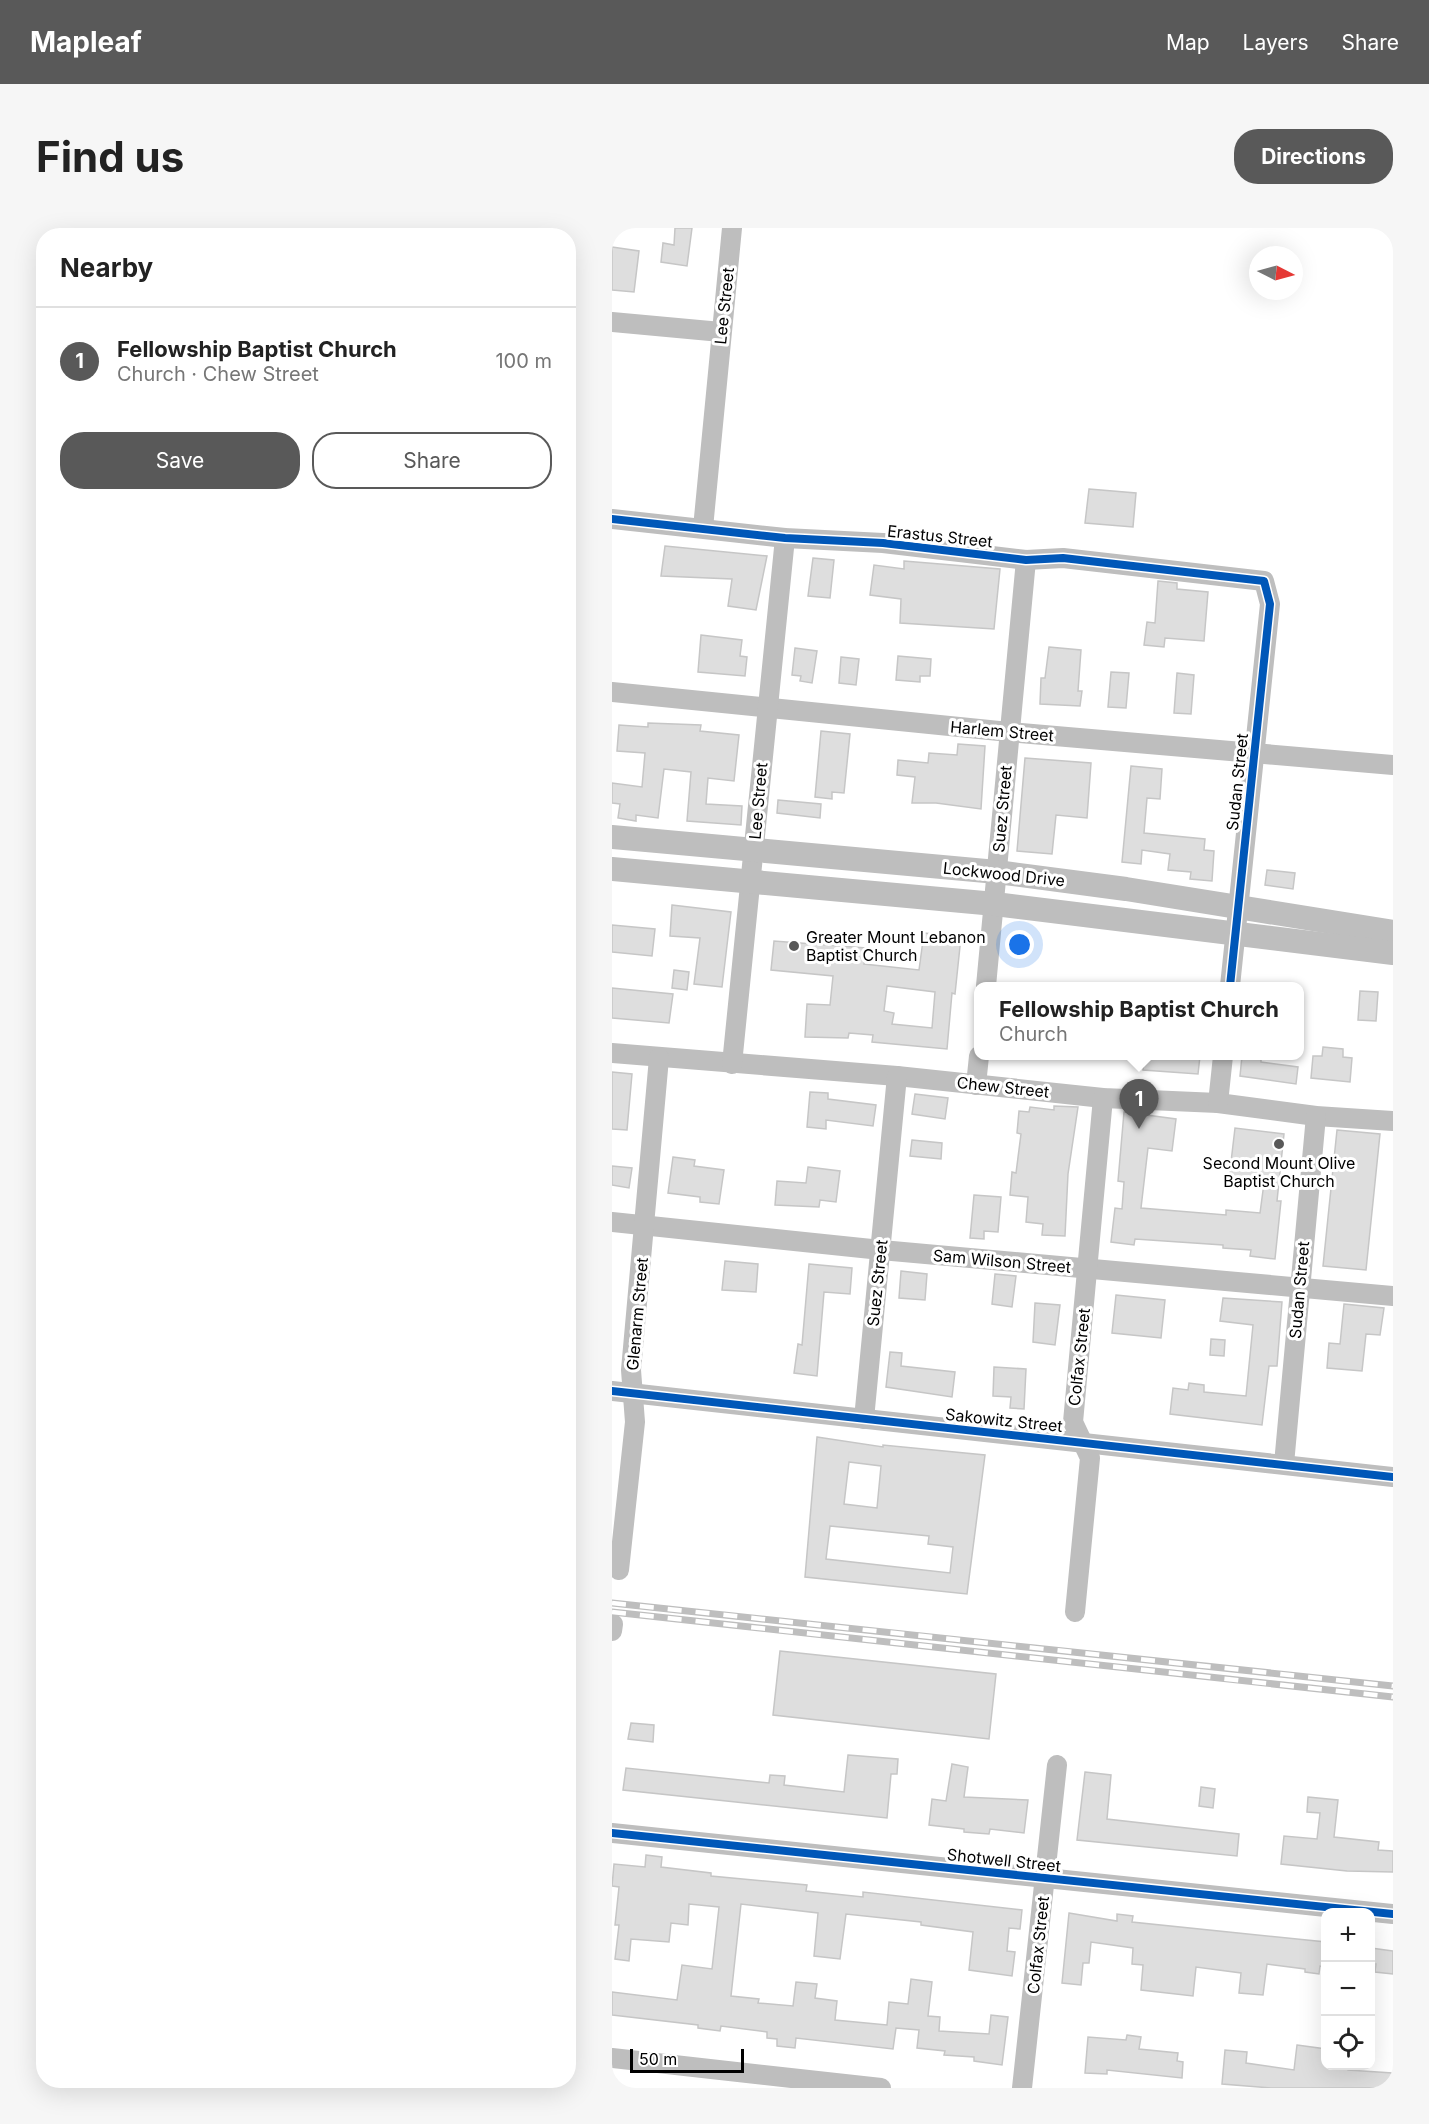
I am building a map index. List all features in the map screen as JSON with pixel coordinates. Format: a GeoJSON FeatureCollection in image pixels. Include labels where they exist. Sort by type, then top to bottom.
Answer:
{"type":"FeatureCollection","features":[{"type":"Feature","properties":{"kind":"main road","name":"Lockwood Drive"},"geometry":{"type":"LineString","coordinates":[[612,837],[997,872],[1239,907],[1362,939],[1393,953]]}},
{"type":"Feature","properties":{"kind":"main road","name":"Lockwood Drive"},"geometry":{"type":"LineString","coordinates":[[612,869],[995,904],[1116,917],[1235,935],[1362,939],[1393,932]]}},
{"type":"Feature","properties":{"kind":"main road"},"geometry":{"type":"LineString","coordinates":[[1393,923],[1362,939],[1393,965]]}},
{"type":"Feature","properties":{"kind":"street","name":"Lee Street"},"geometry":{"type":"LineString","coordinates":[[703,528],[732,228]]}},
{"type":"Feature","properties":{"kind":"street"},"geometry":{"type":"LineString","coordinates":[[612,322],[722,332]]}},
{"type":"Feature","properties":{"kind":"street","name":"Erastus Street"},"geometry":{"type":"LineString","coordinates":[[612,519],[785,538],[883,543],[1026,560],[1063,558],[1264,581]]}},
{"type":"Feature","properties":{"kind":"street","name":"Lee Street"},"geometry":{"type":"LineString","coordinates":[[732,1064],[785,538]]}},
{"type":"Feature","properties":{"kind":"street","name":"Suez Street"},"geometry":{"type":"LineString","coordinates":[[987,982],[1026,560]]}},
{"type":"Feature","properties":{"kind":"street","name":"Sudan Street"},"geometry":{"type":"LineString","coordinates":[[1230,982],[1270,604],[1264,581]]}},
{"type":"Feature","properties":{"kind":"street","name":"Harlem Street"},"geometry":{"type":"LineString","coordinates":[[612,692],[1009,732],[1393,765]]}},
{"type":"Feature","properties":{"kind":"street","name":"Chew Street"},"geometry":{"type":"LineString","coordinates":[[612,1053],[897,1076],[1103,1098],[1218,1103],[1316,1116],[1393,1122]]}},
{"type":"Feature","properties":{"kind":"street","name":"Glenarm Street"},"geometry":{"type":"LineString","coordinates":[[620,1570],[635,1422],[631,1370],[659,1058]]}},
{"type":"Feature","properties":{"kind":"street"},"geometry":{"type":"LineString","coordinates":[[976,1085],[979,1060]]}},
{"type":"Feature","properties":{"kind":"street"},"geometry":{"type":"LineString","coordinates":[[1218,1103],[1223,1060]]}},
{"type":"Feature","properties":{"kind":"street","name":"Suez Street"},"geometry":{"type":"LineString","coordinates":[[864,1419],[897,1076]]}},
{"type":"Feature","properties":{"kind":"street","name":"Colfax Street"},"geometry":{"type":"LineString","coordinates":[[1075,1612],[1090,1458],[1073,1422],[1103,1098]]}},
{"type":"Feature","properties":{"kind":"street","name":"Sudan Street"},"geometry":{"type":"LineString","coordinates":[[1284,1464],[1316,1116]]}},
{"type":"Feature","properties":{"kind":"street","name":"Sam Wilson Street"},"geometry":{"type":"LineString","coordinates":[[612,1222],[881,1250],[1393,1296]]}},
{"type":"Feature","properties":{"kind":"street","name":"Sakowitz Street"},"geometry":{"type":"LineString","coordinates":[[612,1391],[1393,1477]]}},
{"type":"Feature","properties":{"kind":"street","name":"Colfax Street"},"geometry":{"type":"LineString","coordinates":[[1022,2088],[1057,1765]]}},
{"type":"Feature","properties":{"kind":"street","name":"Shotwell Street"},"geometry":{"type":"LineString","coordinates":[[612,1833],[1393,1914]]}},
{"type":"Feature","properties":{"kind":"street"},"geometry":{"type":"LineString","coordinates":[[612,2058],[881,2088]]}},
{"type":"Feature","properties":{"kind":"building"},"geometry":{"type":"Polygon","coordinates":[[[675,228],[692,228],[687,266],[661,262],[663,243],[674,245],[675,228]]]}},
{"type":"Feature","properties":{"kind":"building"},"geometry":{"type":"Polygon","coordinates":[[[612,247],[639,251],[634,292],[612,290],[612,247]]]}},
{"type":"Feature","properties":{"kind":"building"},"geometry":{"type":"Polygon","coordinates":[[[1089,489],[1136,493],[1133,527],[1085,523],[1089,489]]]}},
{"type":"Feature","properties":{"kind":"building"},"geometry":{"type":"Polygon","coordinates":[[[665,546],[767,556],[756,610],[728,606],[732,579],[661,576],[665,546]]]}},
{"type":"Feature","properties":{"kind":"building"},"geometry":{"type":"Polygon","coordinates":[[[813,558],[834,560],[830,598],[808,596],[813,558]]]}},
{"type":"Feature","properties":{"kind":"building"},"geometry":{"type":"Polygon","coordinates":[[[904,561],[1000,569],[994,629],[900,623],[901,599],[870,595],[874,565],[904,569],[904,561]]]}},
{"type":"Feature","properties":{"kind":"building"},"geometry":{"type":"Polygon","coordinates":[[[1158,581],[1177,583],[1177,589],[1208,592],[1204,641],[1165,638],[1164,647],[1144,645],[1147,622],[1155,623],[1158,581]]]}},
{"type":"Feature","properties":{"kind":"building"},"geometry":{"type":"Polygon","coordinates":[[[701,635],[742,640],[740,656],[747,657],[745,676],[698,672],[701,635]]]}},
{"type":"Feature","properties":{"kind":"building"},"geometry":{"type":"Polygon","coordinates":[[[1049,647],[1081,650],[1078,691],[1082,691],[1080,706],[1040,704],[1041,678],[1045,678],[1049,647]]]}},
{"type":"Feature","properties":{"kind":"building"},"geometry":{"type":"Polygon","coordinates":[[[795,648],[817,651],[812,683],[800,681],[801,676],[792,675],[795,648]]]}},
{"type":"Feature","properties":{"kind":"building"},"geometry":{"type":"Polygon","coordinates":[[[898,656],[931,659],[930,676],[920,676],[920,682],[896,680],[898,656]]]}},
{"type":"Feature","properties":{"kind":"building"},"geometry":{"type":"Polygon","coordinates":[[[841,657],[859,659],[856,685],[839,683],[841,657]]]}},
{"type":"Feature","properties":{"kind":"building"},"geometry":{"type":"Polygon","coordinates":[[[1111,672],[1129,673],[1126,708],[1108,707],[1111,672]]]}},
{"type":"Feature","properties":{"kind":"building"},"geometry":{"type":"Polygon","coordinates":[[[1177,673],[1194,675],[1191,714],[1174,713],[1177,673]]]}},
{"type":"Feature","properties":{"kind":"building"},"geometry":{"type":"Polygon","coordinates":[[[648,723],[701,725],[700,731],[739,735],[734,781],[708,778],[706,804],[742,806],[741,825],[687,821],[691,772],[664,769],[658,818],[636,815],[636,821],[618,818],[620,804],[612,803],[612,783],[642,787],[645,753],[617,751],[619,725],[648,727],[648,723]]]}},
{"type":"Feature","properties":{"kind":"building"},"geometry":{"type":"Polygon","coordinates":[[[821,731],[850,734],[844,793],[832,792],[832,799],[815,797],[821,731]]]}},
{"type":"Feature","properties":{"kind":"building"},"geometry":{"type":"Polygon","coordinates":[[[958,744],[985,746],[981,809],[936,803],[912,803],[915,777],[897,775],[898,760],[928,763],[929,753],[957,755],[958,744]]]}},
{"type":"Feature","properties":{"kind":"building"},"geometry":{"type":"Polygon","coordinates":[[[1025,758],[1091,763],[1087,818],[1056,815],[1052,854],[1017,851],[1025,758]]]}},
{"type":"Feature","properties":{"kind":"building"},"geometry":{"type":"Polygon","coordinates":[[[1131,766],[1162,769],[1160,799],[1147,798],[1144,833],[1205,839],[1204,850],[1214,851],[1212,881],[1190,879],[1191,872],[1168,870],[1170,854],[1142,850],[1141,864],[1122,862],[1131,766]]]}},
{"type":"Feature","properties":{"kind":"building"},"geometry":{"type":"Polygon","coordinates":[[[778,800],[821,804],[820,818],[777,813],[778,800]]]}},
{"type":"Feature","properties":{"kind":"building"},"geometry":{"type":"Polygon","coordinates":[[[1267,870],[1295,873],[1293,889],[1265,885],[1267,870]]]}},
{"type":"Feature","properties":{"kind":"building"},"geometry":{"type":"Polygon","coordinates":[[[672,905],[731,912],[722,987],[694,984],[700,938],[670,936],[672,905]]]}},
{"type":"Feature","properties":{"kind":"building"},"geometry":{"type":"Polygon","coordinates":[[[612,925],[655,929],[652,956],[612,952],[612,925]]]}},
{"type":"Feature","properties":{"kind":"building"},"geometry":{"type":"Polygon","coordinates":[[[924,933],[961,937],[955,994],[952,993],[947,1049],[872,1042],[873,1035],[849,1033],[848,1038],[805,1037],[807,1004],[830,1005],[833,976],[771,970],[774,941],[866,948],[864,964],[919,970],[924,933]],[[887,986],[884,1011],[894,1013],[892,1024],[932,1028],[935,992],[887,986]]]}},
{"type":"Feature","properties":{"kind":"building"},"geometry":{"type":"Polygon","coordinates":[[[674,970],[689,972],[687,990],[672,988],[674,970]]]}},
{"type":"Feature","properties":{"kind":"building"},"geometry":{"type":"Polygon","coordinates":[[[612,988],[673,994],[669,1023],[612,1018],[612,988]]]}},
{"type":"Feature","properties":{"kind":"building"},"geometry":{"type":"Polygon","coordinates":[[[1360,991],[1378,992],[1376,1021],[1358,1020],[1360,991]]]}},
{"type":"Feature","properties":{"kind":"building"},"geometry":{"type":"Polygon","coordinates":[[[1323,1047],[1343,1049],[1343,1057],[1352,1058],[1350,1082],[1311,1078],[1313,1056],[1322,1056],[1323,1047]]]}},
{"type":"Feature","properties":{"kind":"building"},"geometry":{"type":"Polygon","coordinates":[[[1144,1060],[1200,1060],[1198,1074],[1143,1070],[1144,1060]]]}},
{"type":"Feature","properties":{"kind":"building"},"geometry":{"type":"Polygon","coordinates":[[[1242,1060],[1261,1060],[1261,1062],[1298,1067],[1296,1084],[1240,1076],[1242,1060]]]}},
{"type":"Feature","properties":{"kind":"building"},"geometry":{"type":"Polygon","coordinates":[[[612,1072],[632,1074],[627,1130],[612,1129],[612,1072]]]}},
{"type":"Feature","properties":{"kind":"building"},"geometry":{"type":"Polygon","coordinates":[[[810,1092],[828,1093],[828,1099],[876,1105],[873,1126],[826,1120],[826,1129],[807,1127],[810,1092]]]}},
{"type":"Feature","properties":{"kind":"building"},"geometry":{"type":"Polygon","coordinates":[[[915,1094],[948,1098],[945,1119],[912,1114],[915,1094]]]}},
{"type":"Feature","properties":{"kind":"building"},"geometry":{"type":"Polygon","coordinates":[[[1054,1106],[1078,1107],[1068,1174],[1065,1236],[1042,1235],[1043,1224],[1026,1222],[1028,1197],[1010,1195],[1012,1172],[1016,1173],[1021,1134],[1017,1133],[1019,1111],[1029,1112],[1030,1107],[1054,1110],[1054,1106]]]}},
{"type":"Feature","properties":{"kind":"building"},"geometry":{"type":"Polygon","coordinates":[[[1124,1112],[1176,1119],[1172,1151],[1148,1148],[1141,1208],[1226,1215],[1226,1210],[1260,1213],[1264,1183],[1229,1179],[1235,1128],[1284,1134],[1277,1201],[1281,1201],[1275,1259],[1250,1256],[1251,1250],[1223,1248],[1223,1245],[1135,1239],[1134,1245],[1111,1242],[1115,1208],[1122,1209],[1124,1182],[1118,1181],[1124,1112]]]}},
{"type":"Feature","properties":{"kind":"building"},"geometry":{"type":"Polygon","coordinates":[[[1337,1130],[1380,1134],[1366,1270],[1323,1266],[1337,1130]]]}},
{"type":"Feature","properties":{"kind":"building"},"geometry":{"type":"Polygon","coordinates":[[[912,1140],[942,1143],[941,1159],[910,1156],[912,1140]]]}},
{"type":"Feature","properties":{"kind":"building"},"geometry":{"type":"Polygon","coordinates":[[[673,1157],[695,1160],[694,1166],[724,1170],[719,1204],[700,1202],[700,1197],[668,1193],[673,1157]]]}},
{"type":"Feature","properties":{"kind":"building"},"geometry":{"type":"Polygon","coordinates":[[[612,1166],[632,1168],[629,1188],[612,1185],[612,1166]]]}},
{"type":"Feature","properties":{"kind":"building"},"geometry":{"type":"Polygon","coordinates":[[[808,1167],[840,1171],[836,1202],[820,1200],[819,1207],[775,1205],[777,1181],[806,1183],[808,1167]]]}},
{"type":"Feature","properties":{"kind":"building"},"geometry":{"type":"Polygon","coordinates":[[[974,1195],[1001,1197],[998,1232],[984,1231],[984,1239],[970,1238],[974,1195]]]}},
{"type":"Feature","properties":{"kind":"building"},"geometry":{"type":"Polygon","coordinates":[[[725,1261],[758,1264],[756,1292],[722,1290],[725,1261]]]}},
{"type":"Feature","properties":{"kind":"building"},"geometry":{"type":"Polygon","coordinates":[[[809,1264],[852,1268],[850,1294],[824,1292],[817,1376],[794,1373],[798,1344],[802,1345],[809,1264]]]}},
{"type":"Feature","properties":{"kind":"building"},"geometry":{"type":"Polygon","coordinates":[[[901,1271],[927,1274],[925,1300],[899,1298],[901,1271]]]}},
{"type":"Feature","properties":{"kind":"building"},"geometry":{"type":"Polygon","coordinates":[[[995,1274],[1016,1276],[1012,1307],[992,1304],[995,1274]]]}},
{"type":"Feature","properties":{"kind":"building"},"geometry":{"type":"Polygon","coordinates":[[[1116,1295],[1165,1300],[1161,1338],[1112,1333],[1116,1295]]]}},
{"type":"Feature","properties":{"kind":"building"},"geometry":{"type":"Polygon","coordinates":[[[1223,1298],[1282,1302],[1277,1366],[1269,1366],[1262,1425],[1170,1414],[1173,1388],[1188,1390],[1189,1383],[1204,1385],[1204,1392],[1246,1396],[1253,1325],[1220,1321],[1223,1298]]]}},
{"type":"Feature","properties":{"kind":"building"},"geometry":{"type":"Polygon","coordinates":[[[1035,1303],[1060,1305],[1055,1345],[1033,1342],[1035,1303]]]}},
{"type":"Feature","properties":{"kind":"building"},"geometry":{"type":"Polygon","coordinates":[[[1344,1304],[1384,1308],[1380,1335],[1366,1334],[1362,1371],[1327,1368],[1329,1343],[1340,1344],[1344,1304]]]}},
{"type":"Feature","properties":{"kind":"building"},"geometry":{"type":"Polygon","coordinates":[[[1211,1339],[1225,1340],[1224,1356],[1210,1355],[1211,1339]]]}},
{"type":"Feature","properties":{"kind":"building"},"geometry":{"type":"Polygon","coordinates":[[[890,1352],[902,1353],[901,1366],[955,1372],[952,1397],[886,1387],[890,1352]]]}},
{"type":"Feature","properties":{"kind":"building"},"geometry":{"type":"Polygon","coordinates":[[[994,1367],[1026,1369],[1024,1409],[1010,1408],[1011,1397],[993,1396],[994,1367]]]}},
{"type":"Feature","properties":{"kind":"building"},"geometry":{"type":"Polygon","coordinates":[[[817,1437],[883,1447],[883,1445],[985,1455],[967,1594],[805,1577],[817,1437]],[[849,1462],[844,1504],[877,1508],[881,1466],[849,1462]],[[830,1526],[826,1559],[950,1573],[953,1547],[928,1544],[929,1536],[830,1526]]]}},
{"type":"Feature","properties":{"kind":"building"},"geometry":{"type":"Polygon","coordinates":[[[780,1651],[996,1674],[989,1739],[773,1715],[780,1651]]]}},
{"type":"Feature","properties":{"kind":"building"},"geometry":{"type":"Polygon","coordinates":[[[631,1723],[654,1725],[653,1742],[628,1739],[631,1723]]]}},
{"type":"Feature","properties":{"kind":"building"},"geometry":{"type":"Polygon","coordinates":[[[848,1755],[898,1759],[897,1774],[891,1774],[887,1818],[623,1790],[626,1768],[769,1783],[770,1775],[785,1776],[784,1785],[844,1792],[848,1755]]]}},
{"type":"Feature","properties":{"kind":"building"},"geometry":{"type":"Polygon","coordinates":[[[952,1764],[968,1767],[964,1797],[1028,1800],[1024,1833],[990,1829],[989,1834],[964,1832],[964,1829],[929,1825],[932,1799],[946,1801],[952,1764]]]}},
{"type":"Feature","properties":{"kind":"building"},"geometry":{"type":"Polygon","coordinates":[[[1085,1772],[1111,1775],[1107,1819],[1239,1834],[1237,1856],[1077,1840],[1085,1772]]]}},
{"type":"Feature","properties":{"kind":"building"},"geometry":{"type":"Polygon","coordinates":[[[1201,1787],[1215,1789],[1213,1808],[1199,1806],[1201,1787]]]}},
{"type":"Feature","properties":{"kind":"building"},"geometry":{"type":"Polygon","coordinates":[[[1308,1797],[1338,1800],[1334,1837],[1379,1842],[1378,1850],[1393,1851],[1393,1872],[1347,1871],[1281,1864],[1284,1836],[1317,1839],[1320,1813],[1307,1812],[1308,1797]]]}},
{"type":"Feature","properties":{"kind":"building"},"geometry":{"type":"Polygon","coordinates":[[[646,1855],[662,1857],[661,1867],[711,1873],[711,1876],[807,1885],[806,1891],[863,1897],[863,1892],[1022,1910],[1020,1929],[1009,1928],[1007,1951],[1015,1952],[1012,1976],[969,1970],[973,1932],[921,1925],[921,1922],[846,1914],[840,1959],[814,1956],[818,1913],[741,1904],[731,1996],[759,1999],[758,2003],[793,2006],[796,1982],[817,1984],[815,1998],[837,2001],[835,2020],[887,2025],[889,2002],[908,2004],[911,1979],[932,1982],[928,2016],[940,2017],[939,2031],[989,2034],[991,2015],[1008,2017],[1002,2065],[974,2061],[974,2057],[944,2055],[945,2051],[917,2048],[919,2030],[896,2028],[893,2049],[796,2038],[795,2048],[777,2046],[777,2039],[767,2038],[767,2032],[721,2026],[720,2031],[698,2028],[698,2025],[612,2015],[612,1992],[677,2000],[682,1965],[712,1969],[719,1907],[689,1904],[688,1925],[671,1923],[669,1942],[631,1939],[629,1961],[615,1959],[619,1925],[615,1925],[619,1887],[612,1886],[614,1864],[645,1867],[646,1855]]]}},
{"type":"Feature","properties":{"kind":"building"},"geometry":{"type":"Polygon","coordinates":[[[1069,1913],[1117,1921],[1117,1914],[1133,1916],[1132,1922],[1321,1941],[1319,1974],[1305,1972],[1305,1969],[1267,1964],[1263,1995],[1239,1993],[1241,1973],[1196,1967],[1193,1996],[1141,1990],[1143,1965],[1132,1964],[1133,1948],[1091,1942],[1089,1963],[1083,1963],[1081,1985],[1062,1983],[1069,1913]]]}},
{"type":"Feature","properties":{"kind":"building"},"geometry":{"type":"Polygon","coordinates":[[[1375,1949],[1393,1951],[1393,1974],[1375,1972],[1375,1949]]]}},
{"type":"Feature","properties":{"kind":"building"},"geometry":{"type":"Polygon","coordinates":[[[1127,2035],[1141,2037],[1139,2049],[1178,2053],[1177,2061],[1183,2062],[1182,2078],[1107,2070],[1107,2074],[1085,2073],[1088,2037],[1126,2040],[1127,2035]]]}},
{"type":"Feature","properties":{"kind":"building"},"geometry":{"type":"Polygon","coordinates":[[[1297,2045],[1321,2048],[1321,2070],[1393,2073],[1392,2088],[1271,2088],[1222,2084],[1225,2050],[1247,2052],[1246,2063],[1294,2070],[1297,2045]]]}},
{"type":"Feature","properties":{"kind":"railway"},"geometry":{"type":"LineString","coordinates":[[612,1603],[1393,1686]]}},
{"type":"Feature","properties":{"kind":"railway"},"geometry":{"type":"LineString","coordinates":[[612,1612],[1393,1697]]}},
{"type":"Feature","properties":{"kind":"cycle path"},"geometry":{"type":"LineString","coordinates":[[612,519],[785,538],[883,543],[1026,560],[1063,558],[1264,581],[1270,604],[1230,982]]}},
{"type":"Feature","properties":{"kind":"cycle path"},"geometry":{"type":"LineString","coordinates":[[612,1391],[1393,1477]]}},
{"type":"Feature","properties":{"kind":"cycle path"},"geometry":{"type":"LineString","coordinates":[[612,1833],[1393,1914]]}},
{"type":"Feature","properties":{"kind":"place","name":"Greater Mount Lebanon Baptist Church"},"geometry":{"type":"Point","coordinates":[794,946]}},
{"type":"Feature","properties":{"kind":"place","name":"Fellowship Baptist Church"},"geometry":{"type":"Point","coordinates":[1139,1129]}},
{"type":"Feature","properties":{"kind":"place","name":"Second Mount Olive Baptist Church"},"geometry":{"type":"Point","coordinates":[1279,1144]}}]}
